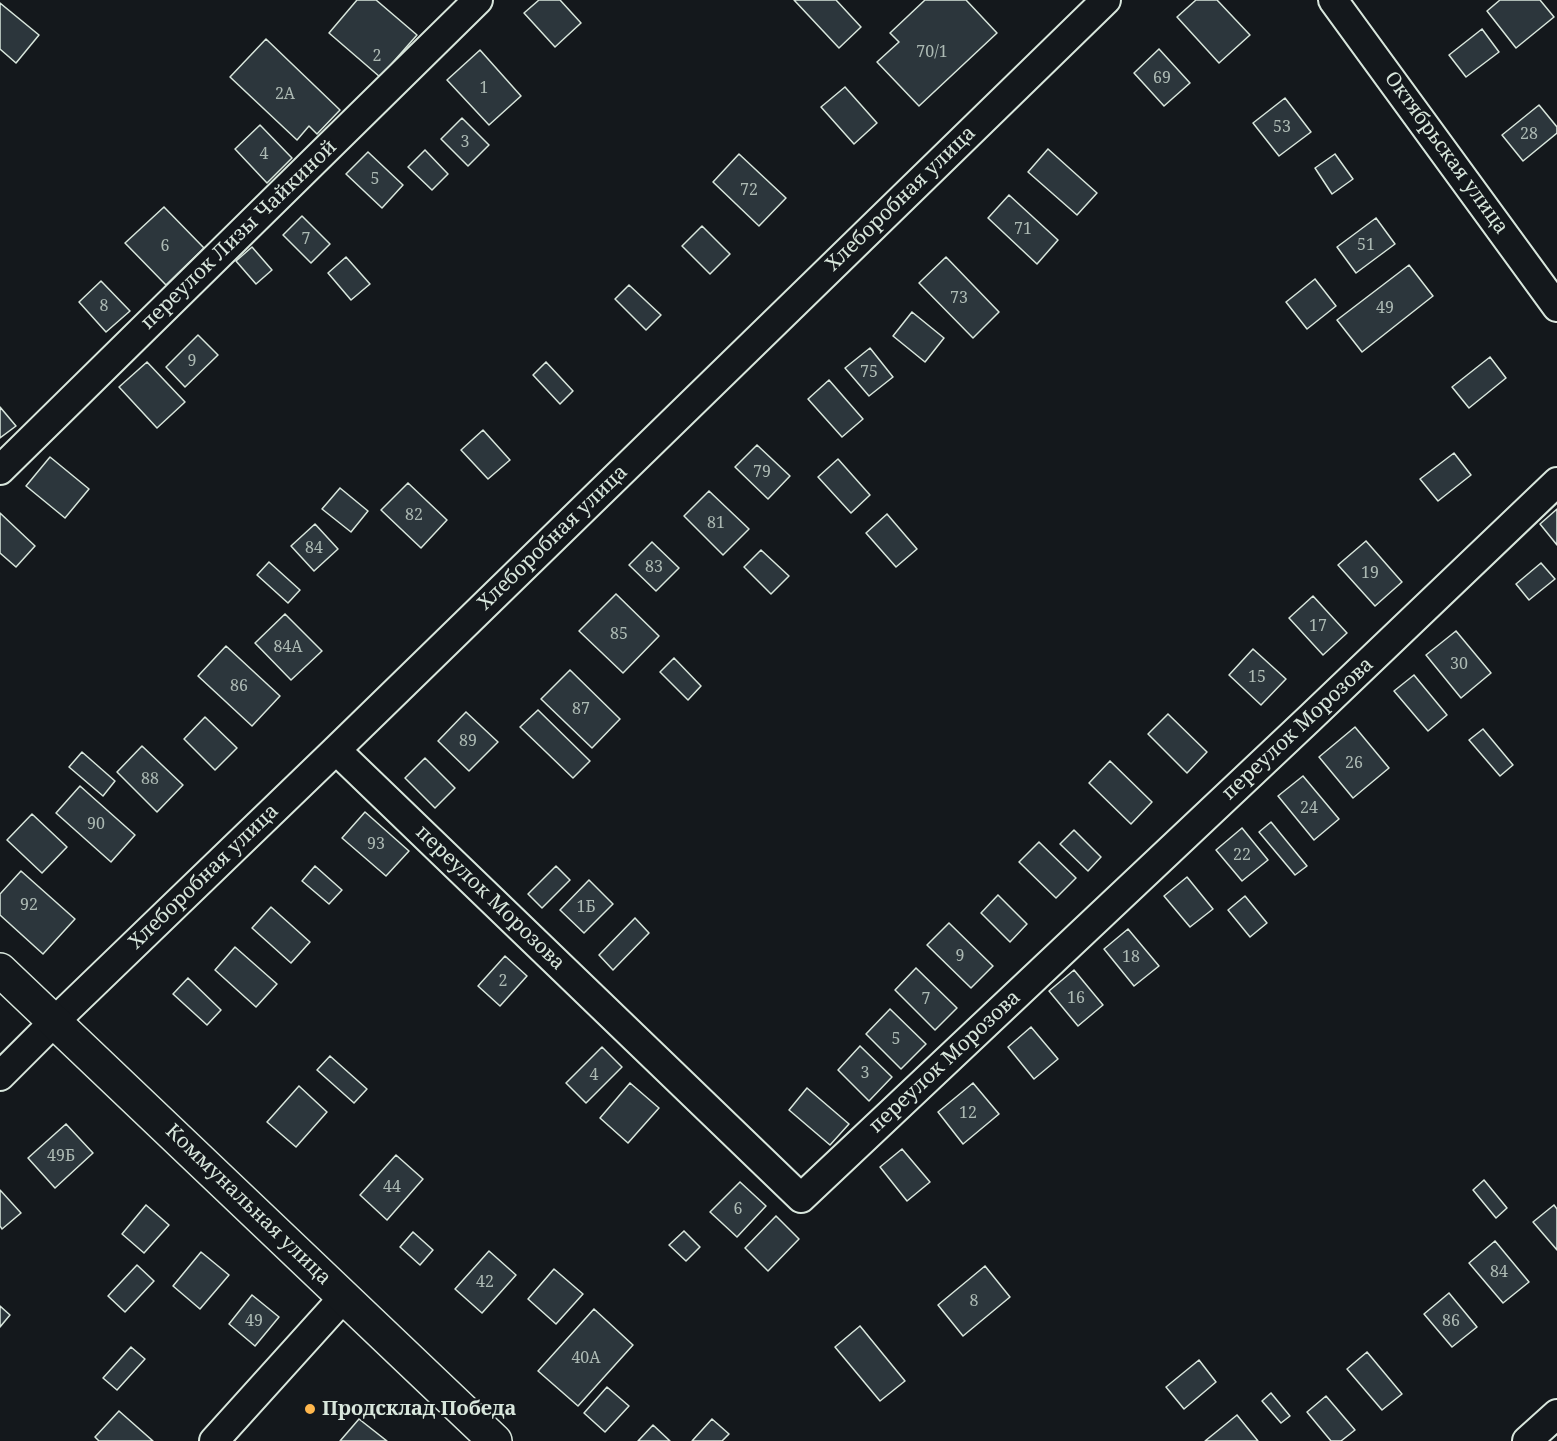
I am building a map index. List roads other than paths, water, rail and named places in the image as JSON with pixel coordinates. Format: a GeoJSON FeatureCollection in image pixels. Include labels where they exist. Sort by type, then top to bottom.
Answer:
{"type":"FeatureCollection","features":[{"type":"Feature","properties":{"kind":"street","name":"переулок Лизы Чайкиной"},"geometry":{"type":"LineString","coordinates":[[0,470],[478,0]]}},
{"type":"Feature","properties":{"kind":"street","name":"Хлеборобная улица"},"geometry":{"type":"LineString","coordinates":[[0,1076],[1106,0]]}},
{"type":"Feature","properties":{"kind":"street","name":"Октябрьская улица"},"geometry":{"type":"LineString","coordinates":[[1333,0],[1557,307]]}},
{"type":"Feature","properties":{"kind":"street","name":"переулок Морозова"},"geometry":{"type":"LineString","coordinates":[[336,750],[801,1198],[1557,482]]}},
{"type":"Feature","properties":{"kind":"street","name":"Коммунальная улица"},"geometry":{"type":"LineString","coordinates":[[0,970],[495,1441]]}},
{"type":"Feature","properties":{"kind":"street"},"geometry":{"type":"LineString","coordinates":[[214,1441],[344,1297]]}},
{"type":"Feature","properties":{"kind":"street"},"geometry":{"type":"LineString","coordinates":[[1527,1441],[1557,1414]]}},
{"type":"Feature","properties":{"kind":"place","name":"Продсклад Победа"},"geometry":{"type":"Point","coordinates":[310,1409]}}]}
